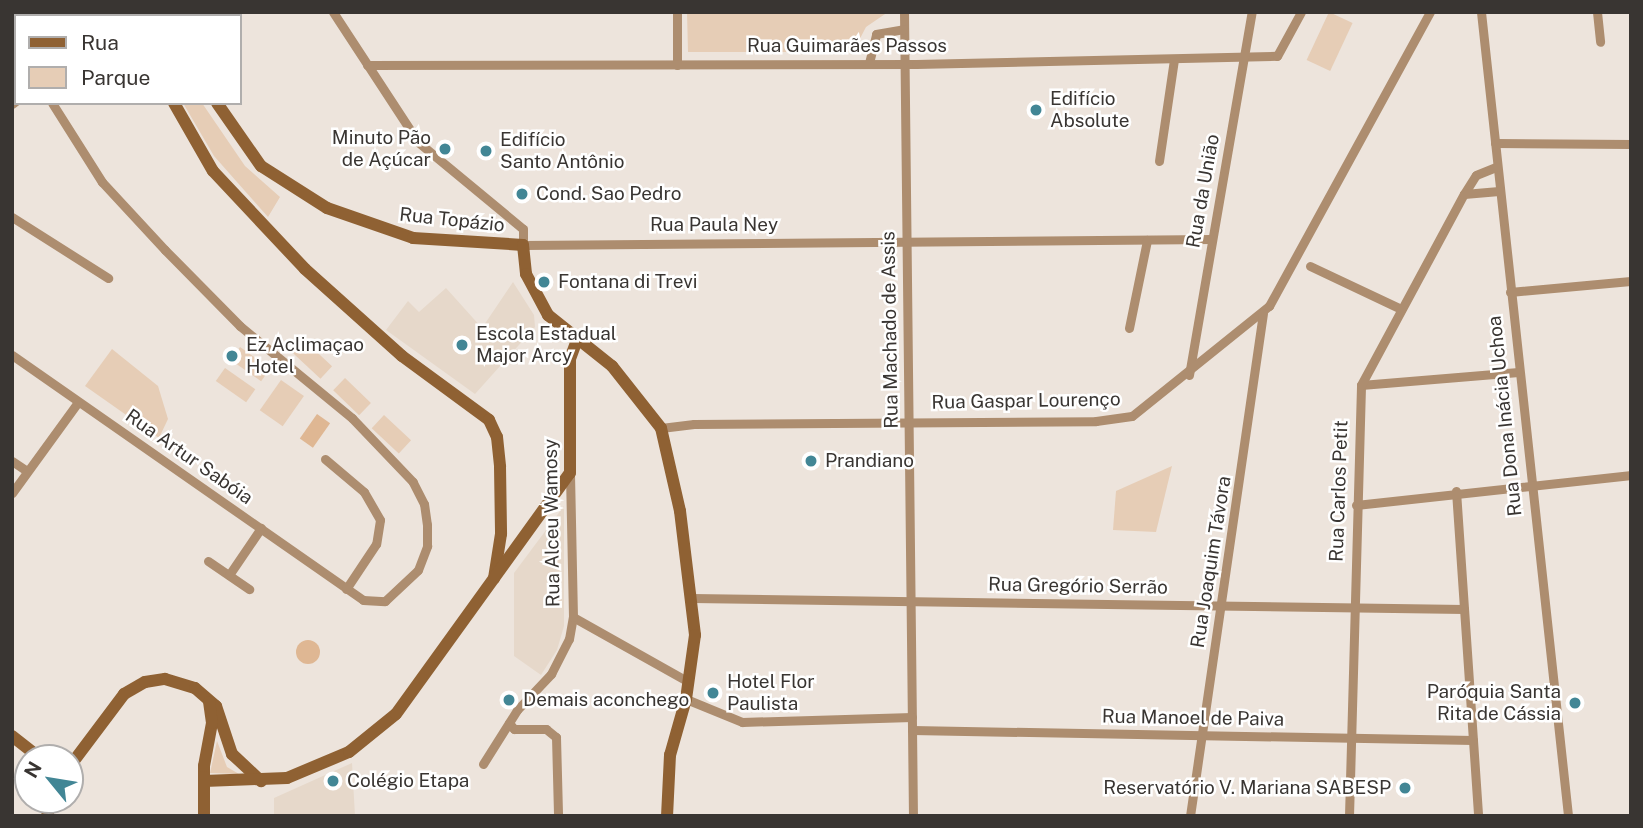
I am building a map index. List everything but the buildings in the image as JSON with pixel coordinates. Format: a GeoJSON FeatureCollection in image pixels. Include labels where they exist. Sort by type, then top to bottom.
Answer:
{"type":"FeatureCollection","features":[{"type":"Feature","properties":{"kind":"street"},"geometry":{"type":"LineString","coordinates":[[332,12],[418,142],[523,229],[524,267],[535,294],[559,327],[617,372],[661,428],[675,485],[695,635],[689,682],[670,755],[667,816]]}},
{"type":"Feature","properties":{"kind":"street"},"geometry":{"type":"LineString","coordinates":[[677,12],[677,65]]}},
{"type":"Feature","properties":{"kind":"street","name":"Rua Machado de Assis"},"geometry":{"type":"LineString","coordinates":[[904,12],[914,816]]}},
{"type":"Feature","properties":{"kind":"street","name":"Rua da União"},"geometry":{"type":"LineString","coordinates":[[1189,375],[1252,12]]}},
{"type":"Feature","properties":{"kind":"street","name":"Rua Guimarães Passos"},"geometry":{"type":"LineString","coordinates":[[367,65],[905,64],[1277,56],[1301,12]]}},
{"type":"Feature","properties":{"kind":"street","name":"Rua Gaspar Lourenço"},"geometry":{"type":"LineString","coordinates":[[661,428],[694,424],[1120,419],[1144,410],[1264,313],[1430,12]]}},
{"type":"Feature","properties":{"kind":"street","name":"Rua Dona Inácia Uchoa"},"geometry":{"type":"LineString","coordinates":[[1481,12],[1530,486],[1568,816]]}},
{"type":"Feature","properties":{"kind":"street"},"geometry":{"type":"LineString","coordinates":[[1598,12],[1601,42]]}},
{"type":"Feature","properties":{"kind":"street"},"geometry":{"type":"LineString","coordinates":[[869,64],[876,34],[904,29]]}},
{"type":"Feature","properties":{"kind":"street"},"geometry":{"type":"LineString","coordinates":[[1159,161],[1174,60]]}},
{"type":"Feature","properties":{"kind":"street","name":"Rua Artur Sabóia"},"geometry":{"type":"LineString","coordinates":[[12,355],[346,589],[376,604],[385,601],[418,570],[427,546],[427,525],[417,487],[352,418],[240,326],[156,241],[97,175],[53,105]]}},
{"type":"Feature","properties":{"kind":"street"},"geometry":{"type":"LineString","coordinates":[[175,105],[213,171],[305,269],[402,356],[489,419],[497,437],[500,467],[500,534],[493,582]]}},
{"type":"Feature","properties":{"kind":"street","name":"Rua Topázio"},"geometry":{"type":"LineString","coordinates":[[218,105],[261,166],[327,208],[413,238],[523,245]]}},
{"type":"Feature","properties":{"kind":"street"},"geometry":{"type":"LineString","coordinates":[[1494,143],[1631,144]]}},
{"type":"Feature","properties":{"kind":"street","name":"Rua Carlos Petit"},"geometry":{"type":"LineString","coordinates":[[1349,816],[1361,385],[1464,194],[1476,175],[1496,167]]}},
{"type":"Feature","properties":{"kind":"street"},"geometry":{"type":"LineString","coordinates":[[1464,194],[1499,191]]}},
{"type":"Feature","properties":{"kind":"street"},"geometry":{"type":"LineString","coordinates":[[12,217],[108,278]]}},
{"type":"Feature","properties":{"kind":"street","name":"Rua Paula Ney"},"geometry":{"type":"LineString","coordinates":[[523,245],[1212,239]]}},
{"type":"Feature","properties":{"kind":"street"},"geometry":{"type":"LineString","coordinates":[[1129,328],[1147,240]]}},
{"type":"Feature","properties":{"kind":"street"},"geometry":{"type":"LineString","coordinates":[[1310,266],[1401,309]]}},
{"type":"Feature","properties":{"kind":"street"},"geometry":{"type":"LineString","coordinates":[[1510,292],[1631,281]]}},
{"type":"Feature","properties":{"kind":"street","name":"Rua Joaquim Távora"},"geometry":{"type":"LineString","coordinates":[[1190,816],[1264,313]]}},
{"type":"Feature","properties":{"kind":"street","name":"Rua Alceu Wamosy"},"geometry":{"type":"LineString","coordinates":[[483,764],[509,723],[551,674],[569,639],[573,617],[570,359],[577,340]]}},
{"type":"Feature","properties":{"kind":"street"},"geometry":{"type":"LineString","coordinates":[[1361,385],[1518,372]]}},
{"type":"Feature","properties":{"kind":"street"},"geometry":{"type":"LineString","coordinates":[[12,493],[78,402]]}},
{"type":"Feature","properties":{"kind":"street"},"geometry":{"type":"LineString","coordinates":[[325,459],[364,492],[380,520],[376,544],[346,589]]}},
{"type":"Feature","properties":{"kind":"street"},"geometry":{"type":"LineString","coordinates":[[12,461],[27,471]]}},
{"type":"Feature","properties":{"kind":"street"},"geometry":{"type":"LineString","coordinates":[[204,781],[261,781],[315,768],[378,731],[426,676],[570,473]]}},
{"type":"Feature","properties":{"kind":"street"},"geometry":{"type":"LineString","coordinates":[[1356,505],[1456,491],[1631,475]]}},
{"type":"Feature","properties":{"kind":"street"},"geometry":{"type":"LineString","coordinates":[[1456,491],[1478,816]]}},
{"type":"Feature","properties":{"kind":"street"},"geometry":{"type":"LineString","coordinates":[[229,575],[261,528]]}},
{"type":"Feature","properties":{"kind":"street"},"geometry":{"type":"LineString","coordinates":[[208,561],[248,589]]}},
{"type":"Feature","properties":{"kind":"street","name":"Rua Gregório Serrão"},"geometry":{"type":"LineString","coordinates":[[692,598],[1464,609]]}},
{"type":"Feature","properties":{"kind":"street"},"geometry":{"type":"LineString","coordinates":[[573,617],[689,682]]}},
{"type":"Feature","properties":{"kind":"street"},"geometry":{"type":"LineString","coordinates":[[84,747],[124,694],[145,682],[181,682],[207,696],[219,711],[232,754],[261,781]]}},
{"type":"Feature","properties":{"kind":"street"},"geometry":{"type":"LineString","coordinates":[[204,816],[204,781],[212,713],[207,696]]}},
{"type":"Feature","properties":{"kind":"street"},"geometry":{"type":"LineString","coordinates":[[685,699],[741,722],[912,717]]}},
{"type":"Feature","properties":{"kind":"street"},"geometry":{"type":"LineString","coordinates":[[509,723],[514,729],[546,729],[556,737],[558,816]]}},
{"type":"Feature","properties":{"kind":"street","name":"Rua Manoel de Paiva"},"geometry":{"type":"LineString","coordinates":[[912,730],[1473,740]]}},
{"type":"Feature","properties":{"kind":"shaded area","name":"Escola Estadual Major Arcy"},"geometry":{"type":"Polygon","coordinates":[[[513,282],[534,315],[535,327],[475,394],[386,330],[408,301],[419,312],[446,288],[482,328],[513,282]]]}},
{"type":"Feature","properties":{"kind":"shaded area"},"geometry":{"type":"Polygon","coordinates":[[[317,414],[330,423],[313,448],[300,439],[317,414]]]}},
{"type":"Feature","properties":{"kind":"shaded area"},"geometry":{"type":"Polygon","coordinates":[[[564,506],[564,626],[557,650],[541,675],[514,656],[514,573],[564,506]]]}},
{"type":"Feature","properties":{"kind":"shaded area"},"geometry":{"type":"Polygon","coordinates":[[[308,640],[316,644],[320,652],[316,660],[308,664],[300,660],[296,652],[300,644],[308,640]]]}},
{"type":"Feature","properties":{"kind":"shaded area","name":"Colégio Etapa"},"geometry":{"type":"Polygon","coordinates":[[[352,763],[355,816],[274,816],[274,798],[352,763]]]}},
{"type":"Feature","properties":{"kind":"green space"},"geometry":{"type":"Polygon","coordinates":[[[687,12],[888,12],[866,27],[853,52],[688,52],[687,12]]]}},
{"type":"Feature","properties":{"kind":"green space"},"geometry":{"type":"Polygon","coordinates":[[[1329,12],[1353,23],[1330,71],[1307,60],[1329,12]]]}},
{"type":"Feature","properties":{"kind":"green space"},"geometry":{"type":"Polygon","coordinates":[[[184,105],[203,105],[245,166],[280,197],[268,217],[214,156],[184,105]]]}},
{"type":"Feature","properties":{"kind":"green space"},"geometry":{"type":"Polygon","coordinates":[[[305,341],[332,366],[320,379],[293,353],[305,341]]]}},
{"type":"Feature","properties":{"kind":"green space"},"geometry":{"type":"Polygon","coordinates":[[[240,347],[270,368],[261,381],[231,360],[240,347]]]}},
{"type":"Feature","properties":{"kind":"green space"},"geometry":{"type":"Polygon","coordinates":[[[112,349],[158,386],[168,419],[159,438],[85,386],[112,349]]]}},
{"type":"Feature","properties":{"kind":"green space"},"geometry":{"type":"Polygon","coordinates":[[[225,368],[255,389],[246,402],[216,381],[225,368]]]}},
{"type":"Feature","properties":{"kind":"green space"},"geometry":{"type":"Polygon","coordinates":[[[345,378],[371,403],[359,415],[333,390],[345,378]]]}},
{"type":"Feature","properties":{"kind":"green space"},"geometry":{"type":"Polygon","coordinates":[[[281,380],[304,396],[283,426],[260,410],[281,380]]]}},
{"type":"Feature","properties":{"kind":"green space"},"geometry":{"type":"Polygon","coordinates":[[[384,415],[411,440],[399,453],[372,428],[384,415]]]}},
{"type":"Feature","properties":{"kind":"green space"},"geometry":{"type":"Polygon","coordinates":[[[1172,466],[1156,532],[1113,530],[1116,491],[1172,466]]]}},
{"type":"Feature","properties":{"kind":"green space"},"geometry":{"type":"Polygon","coordinates":[[[217,741],[227,767],[239,774],[210,773],[217,741]]]}},
{"type":"Feature","properties":{"kind":"place","name":"Edifício Absolute"},"geometry":{"type":"Point","coordinates":[1036,110]}},
{"type":"Feature","properties":{"kind":"place","name":"Minuto Pão de Açúcar"},"geometry":{"type":"Point","coordinates":[445,149]}},
{"type":"Feature","properties":{"kind":"place","name":"Edifício Santo Antônio"},"geometry":{"type":"Point","coordinates":[486,151]}},
{"type":"Feature","properties":{"kind":"place","name":"Cond. Sao Pedro"},"geometry":{"type":"Point","coordinates":[522,194]}},
{"type":"Feature","properties":{"kind":"place","name":"Fontana di Trevi"},"geometry":{"type":"Point","coordinates":[544,282]}},
{"type":"Feature","properties":{"kind":"place","name":"Escola Estadual Major Arcy"},"geometry":{"type":"Point","coordinates":[462,345]}},
{"type":"Feature","properties":{"kind":"place","name":"Ez Aclimaçao Hotel"},"geometry":{"type":"Point","coordinates":[232,356]}},
{"type":"Feature","properties":{"kind":"place","name":"Prandiano"},"geometry":{"type":"Point","coordinates":[811,461]}},
{"type":"Feature","properties":{"kind":"place","name":"Hotel Flor Paulista"},"geometry":{"type":"Point","coordinates":[713,693]}},
{"type":"Feature","properties":{"kind":"place","name":"Demais aconchego"},"geometry":{"type":"Point","coordinates":[509,700]}},
{"type":"Feature","properties":{"kind":"place","name":"Paróquia Santa Rita de Cássia"},"geometry":{"type":"Point","coordinates":[1575,703]}},
{"type":"Feature","properties":{"kind":"place","name":"Colégio Etapa"},"geometry":{"type":"Point","coordinates":[333,781]}},
{"type":"Feature","properties":{"kind":"place","name":"Reservatório V. Mariana SABESP"},"geometry":{"type":"Point","coordinates":[1405,788]}}]}
